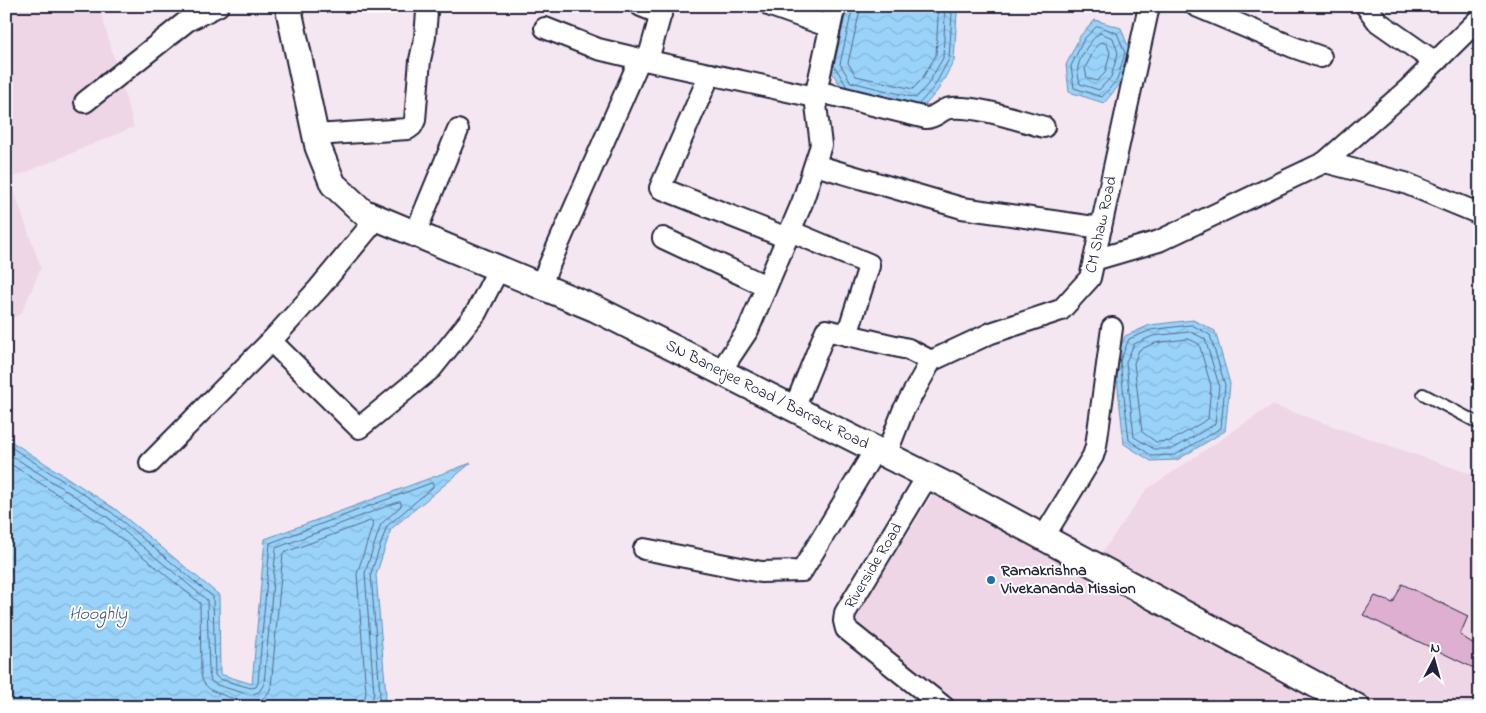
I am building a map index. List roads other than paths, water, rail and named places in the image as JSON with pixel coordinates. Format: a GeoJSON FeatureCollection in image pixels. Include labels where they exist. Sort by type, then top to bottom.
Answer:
{"type":"FeatureCollection","features":[{"type":"Feature","properties":{"kind":"street"},"geometry":{"type":"LineString","coordinates":[[85,102],[187,21],[218,6]]}},
{"type":"Feature","properties":{"kind":"street","name":"SN Banerjee Road / Barrack Road"},"geometry":{"type":"LineString","coordinates":[[288,6],[318,147],[333,184],[363,212],[596,309],[928,475],[1357,707]]}},
{"type":"Feature","properties":{"kind":"street"},"geometry":{"type":"LineString","coordinates":[[540,286],[644,59],[662,10],[641,6]]}},
{"type":"Feature","properties":{"kind":"street"},"geometry":{"type":"LineString","coordinates":[[771,6],[830,27]]}},
{"type":"Feature","properties":{"kind":"street"},"geometry":{"type":"LineString","coordinates":[[720,372],[748,330],[802,203],[815,165],[821,146],[816,94],[833,14],[837,6]]}},
{"type":"Feature","properties":{"kind":"street","name":"CM Shaw Road"},"geometry":{"type":"LineString","coordinates":[[931,361],[991,333],[1061,310],[1090,278],[1149,6]]}},
{"type":"Feature","properties":{"kind":"street"},"geometry":{"type":"LineString","coordinates":[[1196,6],[1321,57]]}},
{"type":"Feature","properties":{"kind":"street"},"geometry":{"type":"LineString","coordinates":[[1366,6],[1378,22],[1435,62]]}},
{"type":"Feature","properties":{"kind":"street"},"geometry":{"type":"LineString","coordinates":[[315,135],[408,129],[412,126],[415,120],[420,60],[425,37],[427,12]]}},
{"type":"Feature","properties":{"kind":"street"},"geometry":{"type":"LineString","coordinates":[[1094,260],[1159,241],[1325,162],[1407,90],[1480,18]]}},
{"type":"Feature","properties":{"kind":"street"},"geometry":{"type":"LineString","coordinates":[[545,28],[598,49],[926,118],[931,118],[949,108],[976,109],[1044,127]]}},
{"type":"Feature","properties":{"kind":"street"},"geometry":{"type":"LineString","coordinates":[[710,74],[660,188],[869,264],[847,335]]}},
{"type":"Feature","properties":{"kind":"street"},"geometry":{"type":"LineString","coordinates":[[415,234],[458,130]]}},
{"type":"Feature","properties":{"kind":"street"},"geometry":{"type":"LineString","coordinates":[[1325,162],[1404,183],[1480,214]]}},
{"type":"Feature","properties":{"kind":"street"},"geometry":{"type":"LineString","coordinates":[[815,165],[962,208],[1101,228]]}},
{"type":"Feature","properties":{"kind":"street"},"geometry":{"type":"LineString","coordinates":[[150,463],[271,341],[319,288],[377,218]]}},
{"type":"Feature","properties":{"kind":"street"},"geometry":{"type":"LineString","coordinates":[[663,238],[766,286]]}},
{"type":"Feature","properties":{"kind":"street"},"geometry":{"type":"LineString","coordinates":[[271,341],[359,428],[432,368],[476,313],[498,268]]}},
{"type":"Feature","properties":{"kind":"street"},"geometry":{"type":"LineString","coordinates":[[1044,538],[1093,456],[1112,328]]}},
{"type":"Feature","properties":{"kind":"street"},"geometry":{"type":"LineString","coordinates":[[644,549],[761,572],[802,571],[881,452],[931,361],[908,349],[826,330],[794,409]]}},
{"type":"Feature","properties":{"kind":"street","name":"Riverside Road"},"geometry":{"type":"LineString","coordinates":[[928,475],[845,613],[844,621],[846,629],[944,707]]}},
{"type":"Feature","properties":{"kind":"lane"},"geometry":{"type":"LineString","coordinates":[[1424,394],[1480,424]]}},
{"type":"Feature","properties":{"kind":"water"},"geometry":{"type":"Polygon","coordinates":[[[843,6],[953,6],[957,13],[954,61],[938,90],[921,110],[845,93],[828,66],[843,6]]]}},
{"type":"Feature","properties":{"kind":"water"},"geometry":{"type":"Polygon","coordinates":[[[1095,20],[1121,28],[1130,52],[1122,82],[1104,103],[1069,92],[1066,65],[1080,36],[1095,20]]]}},
{"type":"Feature","properties":{"kind":"water"},"geometry":{"type":"Polygon","coordinates":[[[1193,320],[1215,331],[1230,384],[1225,431],[1177,460],[1151,461],[1124,444],[1115,360],[1125,336],[1150,325],[1193,320]]]}},
{"type":"Feature","properties":{"kind":"water","name":"Hooghly"},"geometry":{"type":"Polygon","coordinates":[[[6,438],[114,508],[219,595],[220,674],[252,684],[265,539],[471,463],[391,529],[376,575],[386,695],[381,707],[6,707],[6,438]]]}},
{"type":"Feature","properties":{"kind":"place","name":"Ramakrishna Vivekananda Mission"},"geometry":{"type":"Point","coordinates":[991,580]}}]}
